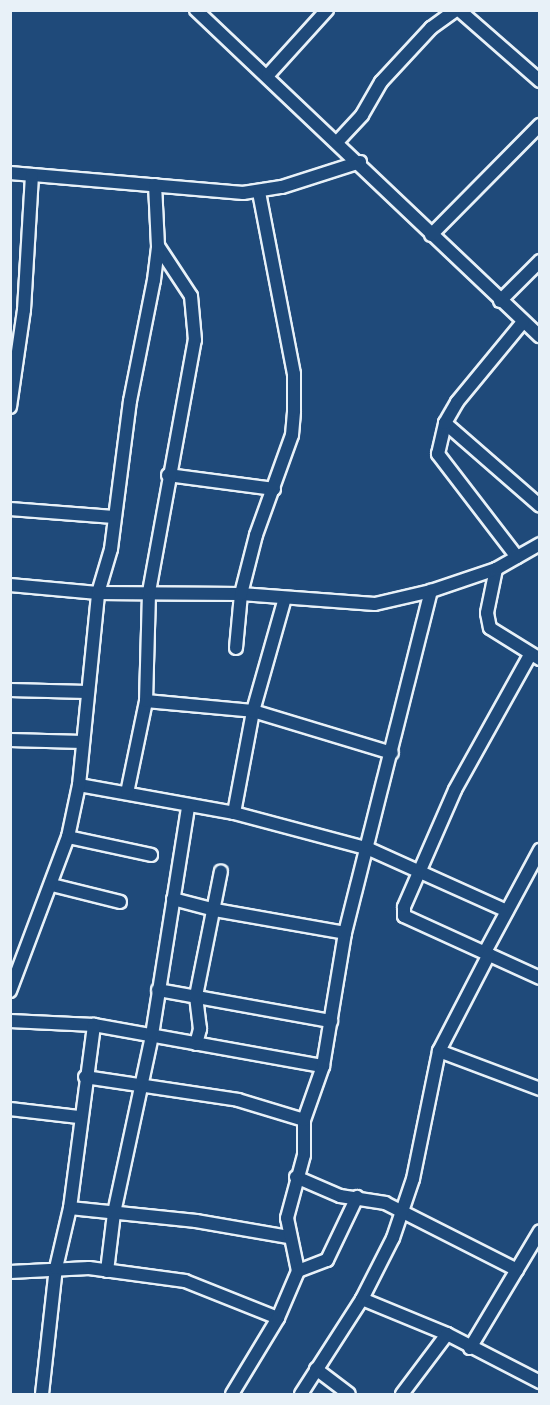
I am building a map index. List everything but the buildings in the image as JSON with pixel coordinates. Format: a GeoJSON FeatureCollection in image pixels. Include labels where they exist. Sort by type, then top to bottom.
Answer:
{"type":"FeatureCollection","features":[{"type":"Feature","properties":{"kind":"street"},"geometry":{"type":"LineString","coordinates":[[196,10],[338,141],[431,235],[540,336]]}},
{"type":"Feature","properties":{"kind":"street"},"geometry":{"type":"LineString","coordinates":[[268,75],[327,10]]}},
{"type":"Feature","properties":{"kind":"street"},"geometry":{"type":"LineString","coordinates":[[338,141],[362,115],[381,82],[431,28],[457,10],[540,81]]}},
{"type":"Feature","properties":{"kind":"street"},"geometry":{"type":"LineString","coordinates":[[431,235],[540,125]]}},
{"type":"Feature","properties":{"kind":"street"},"geometry":{"type":"LineString","coordinates":[[10,173],[155,185],[202,192],[259,192],[360,162]]}},
{"type":"Feature","properties":{"kind":"street"},"geometry":{"type":"LineString","coordinates":[[10,407],[24,310],[32,175]]}},
{"type":"Feature","properties":{"kind":"street"},"geometry":{"type":"LineString","coordinates":[[10,991],[16,957],[52,885],[68,837],[79,785],[98,593],[111,549],[130,400],[158,246],[155,185]]}},
{"type":"Feature","properties":{"kind":"street"},"geometry":{"type":"LineString","coordinates":[[236,648],[241,594],[256,535],[292,435],[294,375],[259,192]]}},
{"type":"Feature","properties":{"kind":"street"},"geometry":{"type":"LineString","coordinates":[[127,793],[146,701],[150,592],[168,475],[195,340],[191,296],[158,246]]}},
{"type":"Feature","properties":{"kind":"street"},"geometry":{"type":"LineString","coordinates":[[500,301],[540,261]]}},
{"type":"Feature","properties":{"kind":"street"},"geometry":{"type":"LineString","coordinates":[[517,557],[438,454],[446,423],[461,395],[523,322]]}},
{"type":"Feature","properties":{"kind":"street"},"geometry":{"type":"LineString","coordinates":[[446,423],[540,506]]}},
{"type":"Feature","properties":{"kind":"street"},"geometry":{"type":"LineString","coordinates":[[168,475],[274,489]]}},
{"type":"Feature","properties":{"kind":"street"},"geometry":{"type":"LineString","coordinates":[[10,509],[114,517]]}},
{"type":"Feature","properties":{"kind":"street"},"geometry":{"type":"LineString","coordinates":[[10,585],[98,593],[241,594],[375,604],[432,591],[496,569],[540,544]]}},
{"type":"Feature","properties":{"kind":"street"},"geometry":{"type":"LineString","coordinates":[[496,569],[487,613],[490,628],[535,657],[455,790],[420,869],[404,916],[540,978]]}},
{"type":"Feature","properties":{"kind":"street"},"geometry":{"type":"LineString","coordinates":[[232,1395],[278,1318],[298,1271],[287,1218],[296,1177],[304,1155],[304,1120],[323,1066],[345,933],[369,849],[432,591]]}},
{"type":"Feature","properties":{"kind":"street"},"geometry":{"type":"LineString","coordinates":[[234,813],[252,711],[285,598]]}},
{"type":"Feature","properties":{"kind":"street"},"geometry":{"type":"LineString","coordinates":[[10,690],[87,692]]}},
{"type":"Feature","properties":{"kind":"street"},"geometry":{"type":"LineString","coordinates":[[146,701],[252,711],[392,753]]}},
{"type":"Feature","properties":{"kind":"street"},"geometry":{"type":"LineString","coordinates":[[10,740],[83,742]]}},
{"type":"Feature","properties":{"kind":"street"},"geometry":{"type":"LineString","coordinates":[[79,785],[188,807],[234,813],[369,849],[420,869],[507,911]]}},
{"type":"Feature","properties":{"kind":"street"},"geometry":{"type":"LineString","coordinates":[[107,1271],[114,1213],[152,1035],[188,807]]}},
{"type":"Feature","properties":{"kind":"street"},"geometry":{"type":"LineString","coordinates":[[68,837],[151,855]]}},
{"type":"Feature","properties":{"kind":"street"},"geometry":{"type":"LineString","coordinates":[[301,1395],[362,1299],[404,1213],[439,1051],[507,911],[540,850]]}},
{"type":"Feature","properties":{"kind":"street"},"geometry":{"type":"LineString","coordinates":[[196,1044],[201,1029],[196,996],[215,910],[220,871]]}},
{"type":"Feature","properties":{"kind":"street"},"geometry":{"type":"LineString","coordinates":[[52,885],[120,902]]}},
{"type":"Feature","properties":{"kind":"street"},"geometry":{"type":"LineString","coordinates":[[173,899],[215,910],[345,933]]}},
{"type":"Feature","properties":{"kind":"street"},"geometry":{"type":"LineString","coordinates":[[158,990],[331,1020]]}},
{"type":"Feature","properties":{"kind":"street"},"geometry":{"type":"LineString","coordinates":[[10,1021],[94,1025],[323,1066]]}},
{"type":"Feature","properties":{"kind":"street"},"geometry":{"type":"LineString","coordinates":[[42,1395],[56,1268],[70,1208],[79,1117],[94,1025]]}},
{"type":"Feature","properties":{"kind":"street"},"geometry":{"type":"LineString","coordinates":[[439,1051],[537,1088],[540,1074]]}},
{"type":"Feature","properties":{"kind":"street"},"geometry":{"type":"LineString","coordinates":[[85,1077],[140,1083],[238,1100],[304,1120]]}},
{"type":"Feature","properties":{"kind":"street"},"geometry":{"type":"LineString","coordinates":[[10,1108],[79,1117]]}},
{"type":"Feature","properties":{"kind":"street"},"geometry":{"type":"LineString","coordinates":[[296,1177],[340,1196],[385,1203],[517,1270]]}},
{"type":"Feature","properties":{"kind":"street"},"geometry":{"type":"LineString","coordinates":[[298,1271],[327,1260],[357,1197]]}},
{"type":"Feature","properties":{"kind":"street"},"geometry":{"type":"LineString","coordinates":[[70,1208],[289,1236]]}},
{"type":"Feature","properties":{"kind":"street"},"geometry":{"type":"LineString","coordinates":[[470,1348],[540,1231]]}},
{"type":"Feature","properties":{"kind":"street"},"geometry":{"type":"LineString","coordinates":[[10,1272],[56,1268],[107,1271],[185,1281],[278,1318]]}},
{"type":"Feature","properties":{"kind":"street"},"geometry":{"type":"LineString","coordinates":[[362,1299],[447,1334],[470,1348],[540,1382]]}},
{"type":"Feature","properties":{"kind":"street"},"geometry":{"type":"LineString","coordinates":[[402,1395],[447,1334]]}},
{"type":"Feature","properties":{"kind":"street"},"geometry":{"type":"LineString","coordinates":[[316,1369],[349,1395]]}}]}
